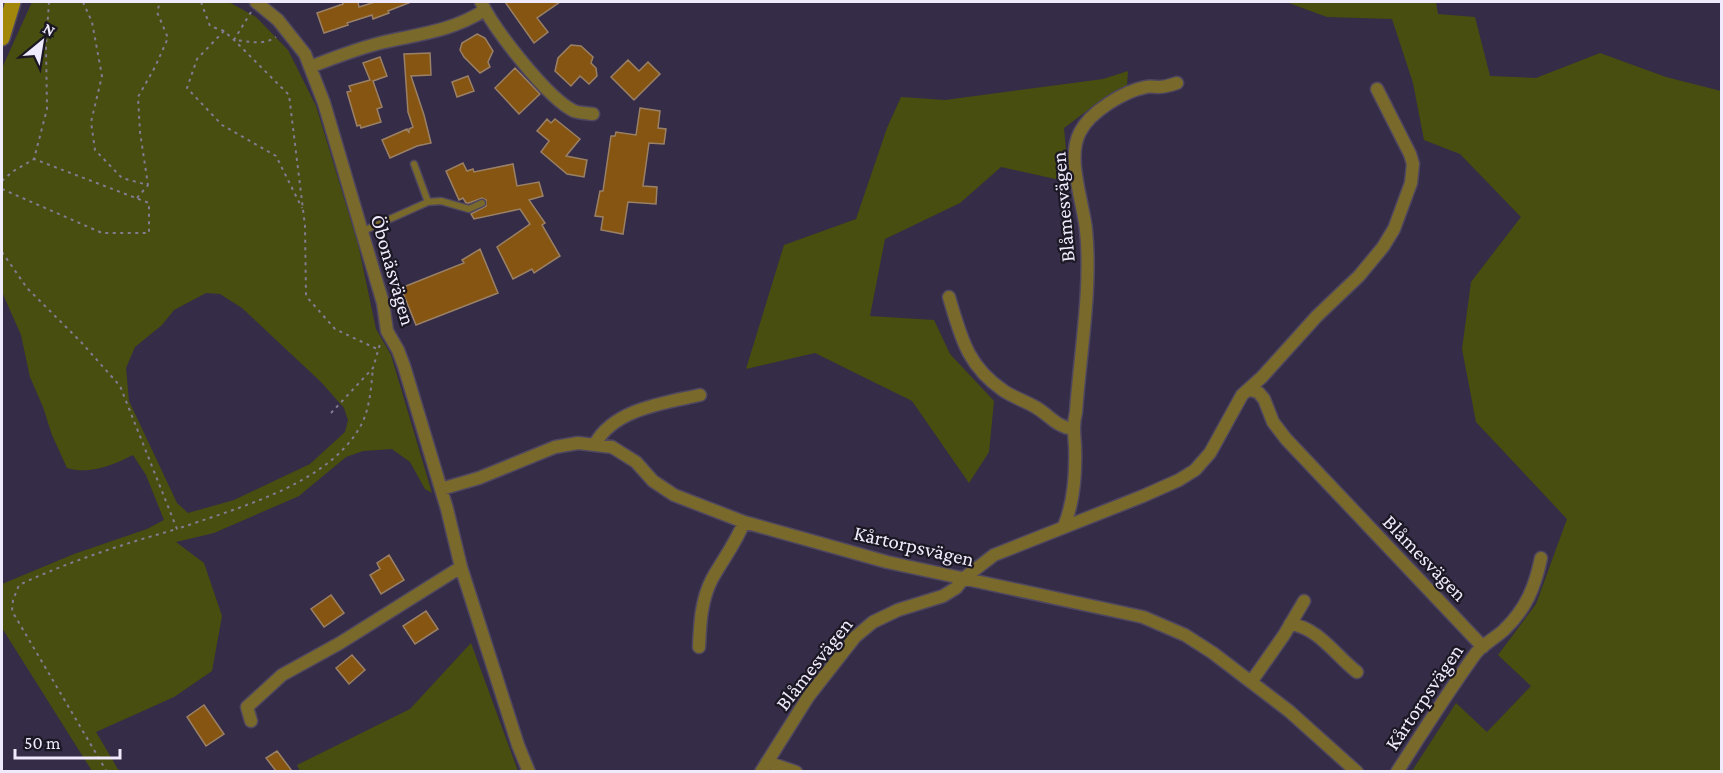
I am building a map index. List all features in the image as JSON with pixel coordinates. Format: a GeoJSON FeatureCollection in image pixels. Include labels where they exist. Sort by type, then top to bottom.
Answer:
{"type":"FeatureCollection","features":[{"type":"Feature","properties":{"kind":"main road"},"geometry":{"type":"LineString","coordinates":[[2,38],[13,2]]}},
{"type":"Feature","properties":{"kind":"street","name":"Öbonäsvägen"},"geometry":{"type":"LineString","coordinates":[[255,5],[278,20],[305,54],[324,103],[383,303],[387,330],[401,358],[441,489],[461,567],[518,745],[529,771]]}},
{"type":"Feature","properties":{"kind":"street"},"geometry":{"type":"LineString","coordinates":[[310,67],[379,44],[429,34],[456,25],[483,6],[528,69],[552,94],[574,111],[592,114]]}},
{"type":"Feature","properties":{"kind":"street","name":"Blåmesvägen"},"geometry":{"type":"LineString","coordinates":[[1064,526],[1069,515],[1075,476],[1075,444],[1072,429],[1076,412],[1088,276],[1086,233],[1073,157],[1075,143],[1080,130],[1089,120],[1109,103],[1126,93],[1147,86],[1161,87],[1177,83]]}},
{"type":"Feature","properties":{"kind":"street","name":"Blåmesvägen"},"geometry":{"type":"LineString","coordinates":[[796,771],[764,767],[808,697],[855,637],[873,622],[898,610],[943,596],[956,588],[964,578],[994,555],[1143,496],[1195,470],[1209,453],[1235,407],[1248,390],[1262,378],[1317,316],[1359,276],[1383,247],[1394,229],[1411,183],[1413,165],[1410,154],[1377,89]]}},
{"type":"Feature","properties":{"kind":"street"},"geometry":{"type":"LineString","coordinates":[[949,297],[961,339],[969,355],[991,381],[1012,396],[1036,407],[1062,427],[1072,429]]}},
{"type":"Feature","properties":{"kind":"street","name":"Blåmesvägen"},"geometry":{"type":"LineString","coordinates":[[1248,390],[1258,392],[1264,399],[1273,422],[1286,439],[1483,647]]}},
{"type":"Feature","properties":{"kind":"street"},"geometry":{"type":"LineString","coordinates":[[595,444],[611,424],[628,414],[700,395]]}},
{"type":"Feature","properties":{"kind":"street","name":"Kårtorpsvägen"},"geometry":{"type":"LineString","coordinates":[[441,489],[479,478],[555,447],[578,443],[612,447],[636,462],[653,481],[674,495],[744,522],[876,559],[1143,617],[1185,635],[1311,729],[1357,771]]}},
{"type":"Feature","properties":{"kind":"street"},"geometry":{"type":"LineString","coordinates":[[699,647],[700,619],[704,601],[712,579],[730,553],[744,522]]}},
{"type":"Feature","properties":{"kind":"street","name":"Kårtorpsvägen"},"geometry":{"type":"LineString","coordinates":[[1397,771],[1444,697],[1483,647],[1521,612],[1529,600],[1541,558]]}},
{"type":"Feature","properties":{"kind":"street"},"geometry":{"type":"LineString","coordinates":[[251,721],[247,707],[282,675],[340,643],[461,567]]}},
{"type":"Feature","properties":{"kind":"street"},"geometry":{"type":"LineString","coordinates":[[1251,682],[1304,601]]}},
{"type":"Feature","properties":{"kind":"street"},"geometry":{"type":"LineString","coordinates":[[1290,624],[1317,635],[1357,672]]}},
{"type":"Feature","properties":{"kind":"lane"},"geometry":{"type":"LineString","coordinates":[[414,164],[428,202]]}},
{"type":"Feature","properties":{"kind":"lane"},"geometry":{"type":"LineString","coordinates":[[363,231],[428,202],[441,201],[469,209],[482,203]]}},
{"type":"Feature","properties":{"kind":"path"},"geometry":{"type":"LineString","coordinates":[[2,181],[34,159],[46,109],[49,2]]}},
{"type":"Feature","properties":{"kind":"path"},"geometry":{"type":"LineString","coordinates":[[83,2],[92,22],[102,76],[91,122],[95,150],[122,178],[148,185]]}},
{"type":"Feature","properties":{"kind":"path"},"geometry":{"type":"LineString","coordinates":[[137,198],[148,185],[140,132],[138,97],[155,68],[168,38],[157,12],[160,2]]}},
{"type":"Feature","properties":{"kind":"path"},"geometry":{"type":"LineString","coordinates":[[201,2],[210,26],[224,31],[290,95],[304,211],[306,296],[335,330],[377,349]]}},
{"type":"Feature","properties":{"kind":"path"},"geometry":{"type":"LineString","coordinates":[[234,40],[255,5]]}},
{"type":"Feature","properties":{"kind":"path"},"geometry":{"type":"LineString","coordinates":[[234,40],[260,43],[271,41],[284,28]]}},
{"type":"Feature","properties":{"kind":"path"},"geometry":{"type":"LineString","coordinates":[[224,31],[197,59],[187,88],[222,125],[276,156],[304,211]]}},
{"type":"Feature","properties":{"kind":"path"},"geometry":{"type":"LineString","coordinates":[[2,189],[102,233],[149,233],[149,203],[34,159]]}},
{"type":"Feature","properties":{"kind":"path"},"geometry":{"type":"LineString","coordinates":[[2,252],[27,288],[81,342],[120,386],[177,529]]}},
{"type":"Feature","properties":{"kind":"path"},"geometry":{"type":"LineString","coordinates":[[106,771],[12,611],[13,600],[19,585],[52,570],[277,494],[310,476],[331,461],[361,426],[367,409],[377,349],[387,330]]}},
{"type":"Feature","properties":{"kind":"path"},"geometry":{"type":"LineString","coordinates":[[331,413],[374,368]]}},
{"type":"Feature","properties":{"kind":"green space"},"geometry":{"type":"Polygon","coordinates":[[[32,2],[229,2],[256,17],[288,50],[316,106],[358,244],[376,329],[391,355],[432,493],[425,489],[410,462],[392,449],[363,451],[346,457],[299,496],[214,533],[176,542],[204,563],[222,616],[212,671],[174,697],[96,732],[119,771],[92,771],[2,628],[2,584],[74,554],[147,529],[164,520],[146,475],[133,455],[93,470],[67,468],[30,377],[21,335],[2,292],[2,68],[32,2]],[[206,293],[174,310],[162,325],[135,347],[126,368],[129,401],[177,503],[188,513],[234,500],[310,464],[345,432],[348,420],[344,408],[321,382],[242,308],[220,294],[206,293]]]}},
{"type":"Feature","properties":{"kind":"green space"},"geometry":{"type":"Polygon","coordinates":[[[1286,2],[1436,2],[1438,14],[1475,17],[1490,76],[1536,78],[1600,53],[1666,77],[1721,91],[1721,771],[1412,771],[1456,703],[1487,732],[1531,686],[1498,655],[1536,604],[1567,519],[1476,422],[1462,349],[1471,282],[1521,217],[1460,154],[1424,140],[1413,83],[1392,19],[1327,17],[1286,2]]]}},
{"type":"Feature","properties":{"kind":"green space"},"geometry":{"type":"Polygon","coordinates":[[[1128,71],[1127,85],[1100,101],[1064,128],[1069,182],[1001,167],[960,203],[885,239],[870,316],[934,320],[950,354],[994,401],[989,452],[969,483],[912,401],[815,353],[746,369],[784,245],[856,219],[887,128],[901,97],[945,100],[1103,79],[1128,71]]]}},
{"type":"Feature","properties":{"kind":"green space"},"geometry":{"type":"Polygon","coordinates":[[[471,643],[518,771],[300,771],[297,765],[410,709],[471,643]]]}},
{"type":"Feature","properties":{"kind":"building"},"geometry":{"type":"Polygon","coordinates":[[[342,2],[358,2],[359,7],[375,2],[411,2],[373,19],[372,15],[324,33],[317,13],[343,4],[342,2]]]}},
{"type":"Feature","properties":{"kind":"building"},"geometry":{"type":"Polygon","coordinates":[[[505,2],[560,2],[537,18],[548,32],[534,43],[505,2]]]}},
{"type":"Feature","properties":{"kind":"building"},"geometry":{"type":"Polygon","coordinates":[[[477,34],[485,38],[493,51],[488,62],[490,67],[480,73],[460,50],[462,43],[477,34]]]}},
{"type":"Feature","properties":{"kind":"building"},"geometry":{"type":"Polygon","coordinates":[[[571,45],[581,46],[593,57],[591,63],[596,68],[597,76],[589,84],[580,76],[571,86],[555,71],[558,58],[571,45]]]}},
{"type":"Feature","properties":{"kind":"building"},"geometry":{"type":"Polygon","coordinates":[[[430,53],[431,75],[411,76],[431,143],[417,146],[390,158],[382,140],[407,129],[409,133],[409,129],[413,127],[408,112],[404,54],[430,53]]]}},
{"type":"Feature","properties":{"kind":"building"},"geometry":{"type":"Polygon","coordinates":[[[380,57],[387,76],[373,81],[382,107],[377,109],[381,122],[361,128],[360,125],[357,126],[347,92],[351,91],[349,86],[370,80],[363,63],[380,57]]]}},
{"type":"Feature","properties":{"kind":"building"},"geometry":{"type":"Polygon","coordinates":[[[628,60],[639,71],[648,62],[660,74],[634,100],[611,77],[628,60]]]}},
{"type":"Feature","properties":{"kind":"building"},"geometry":{"type":"Polygon","coordinates":[[[515,68],[540,94],[519,114],[495,88],[515,68]]]}},
{"type":"Feature","properties":{"kind":"building"},"geometry":{"type":"Polygon","coordinates":[[[468,76],[474,91],[457,97],[452,82],[468,76]]]}},
{"type":"Feature","properties":{"kind":"building"},"geometry":{"type":"Polygon","coordinates":[[[640,108],[660,111],[658,128],[666,129],[664,144],[649,143],[643,186],[657,187],[656,204],[628,202],[623,234],[601,230],[603,217],[595,216],[600,191],[603,191],[611,136],[615,136],[616,132],[636,135],[640,108]]]}},
{"type":"Feature","properties":{"kind":"building"},"geometry":{"type":"Polygon","coordinates":[[[547,119],[551,123],[555,119],[580,139],[566,156],[587,160],[584,177],[567,174],[541,152],[549,141],[537,131],[547,119]]]}},
{"type":"Feature","properties":{"kind":"building"},"geometry":{"type":"Polygon","coordinates":[[[463,163],[467,171],[473,169],[474,172],[513,164],[517,186],[539,182],[543,196],[529,200],[545,223],[542,225],[560,256],[534,273],[532,269],[513,279],[497,247],[530,224],[520,209],[474,219],[471,214],[486,206],[486,200],[482,198],[466,203],[463,198],[459,200],[446,171],[463,163]]]}},
{"type":"Feature","properties":{"kind":"building"},"geometry":{"type":"Polygon","coordinates":[[[480,249],[498,293],[416,325],[401,288],[464,263],[462,260],[480,249]]]}},
{"type":"Feature","properties":{"kind":"building"},"geometry":{"type":"Polygon","coordinates":[[[389,555],[404,580],[381,594],[370,575],[380,569],[377,563],[389,555]]]}},
{"type":"Feature","properties":{"kind":"building"},"geometry":{"type":"Polygon","coordinates":[[[331,595],[344,613],[324,627],[311,609],[331,595]]]}},
{"type":"Feature","properties":{"kind":"building"},"geometry":{"type":"Polygon","coordinates":[[[426,611],[438,629],[415,644],[403,626],[426,611]]]}},
{"type":"Feature","properties":{"kind":"building"},"geometry":{"type":"Polygon","coordinates":[[[352,655],[365,670],[349,684],[336,668],[352,655]]]}},
{"type":"Feature","properties":{"kind":"building"},"geometry":{"type":"Polygon","coordinates":[[[204,705],[224,734],[206,746],[187,717],[204,705]]]}},
{"type":"Feature","properties":{"kind":"building"},"geometry":{"type":"Polygon","coordinates":[[[277,751],[292,771],[276,771],[266,758],[277,751]]]}}]}
